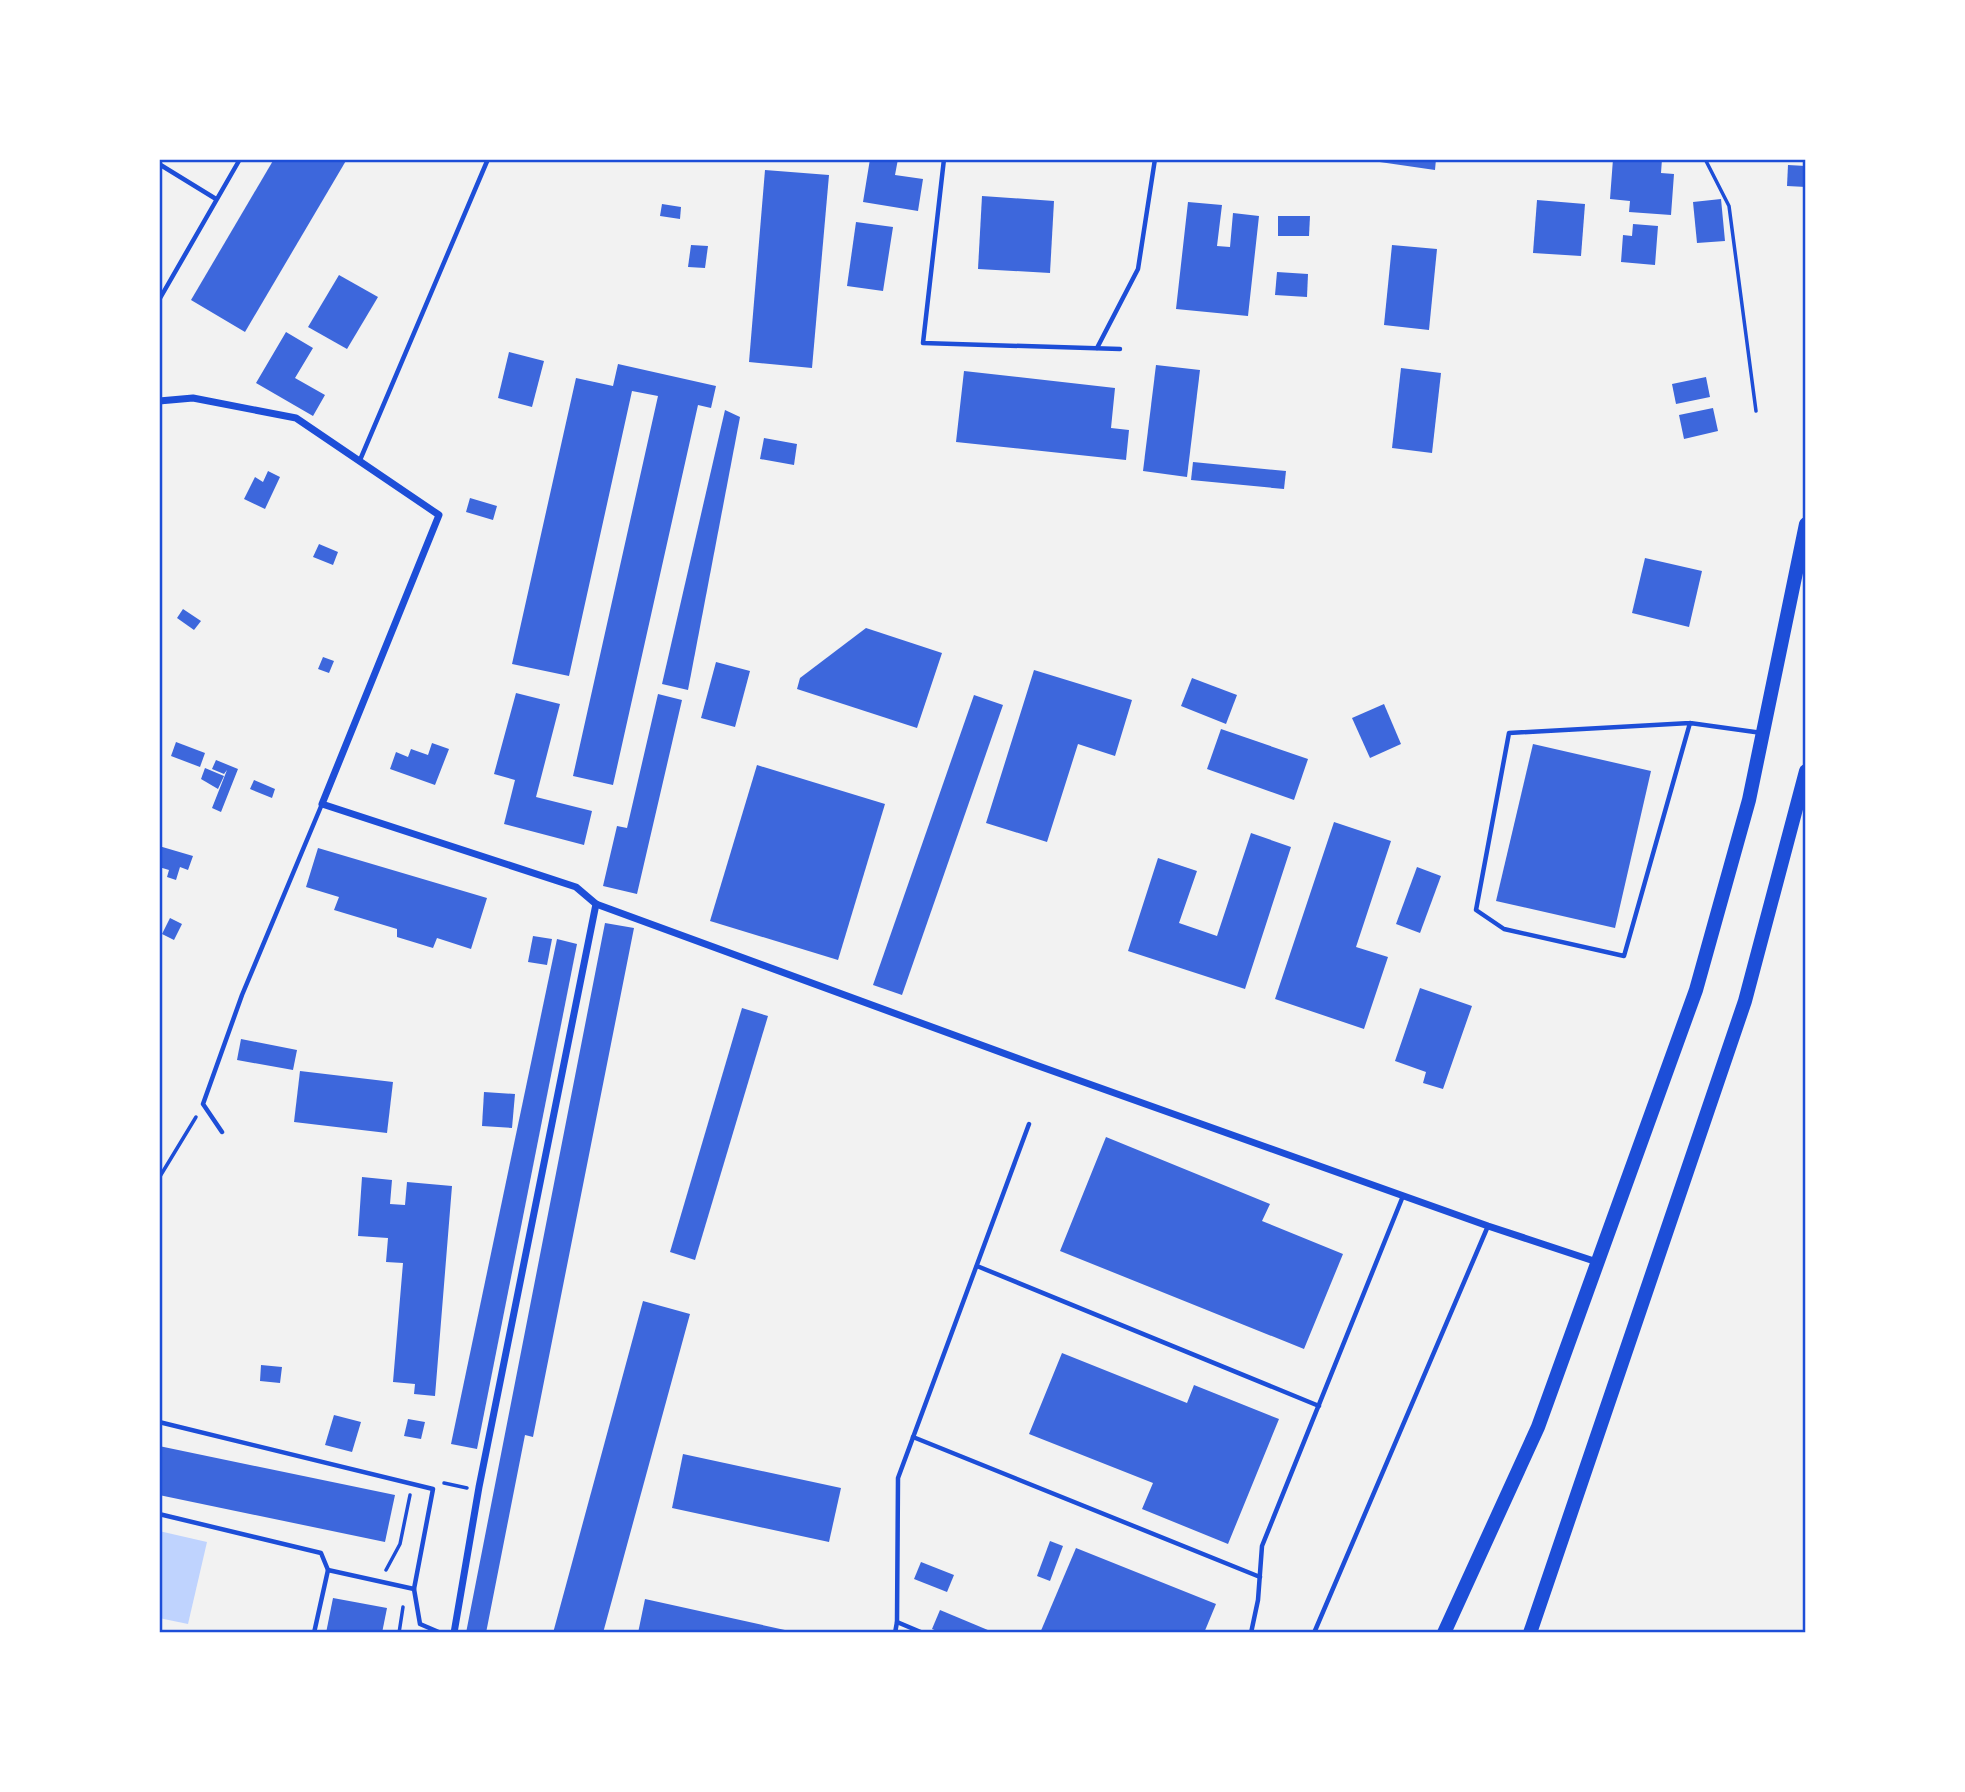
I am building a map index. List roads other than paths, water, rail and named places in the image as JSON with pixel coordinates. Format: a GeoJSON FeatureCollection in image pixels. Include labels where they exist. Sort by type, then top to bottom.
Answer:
{"type":"FeatureCollection","features":[{"type":"Feature","properties":{"kind":"main road"},"geometry":{"type":"LineString","coordinates":[[1444,1633],[1538,1427],[1696,990],[1749,800],[1806,524]]}},
{"type":"Feature","properties":{"kind":"main road"},"geometry":{"type":"LineString","coordinates":[[1530,1633],[1745,1001],[1806,771]]}},
{"type":"Feature","properties":{"kind":"street"},"geometry":{"type":"LineString","coordinates":[[159,401],[193,398],[296,418],[439,515],[322,804],[576,887],[596,904],[1032,1064],[1488,1226],[1598,1262]]}},
{"type":"Feature","properties":{"kind":"street"},"geometry":{"type":"LineString","coordinates":[[454,1633],[479,1487],[596,904]]}},
{"type":"Feature","properties":{"kind":"lane"},"geometry":{"type":"LineString","coordinates":[[159,300],[240,159]]}},
{"type":"Feature","properties":{"kind":"lane"},"geometry":{"type":"LineString","coordinates":[[359,461],[488,159]]}},
{"type":"Feature","properties":{"kind":"lane"},"geometry":{"type":"LineString","coordinates":[[944,159],[923,343],[1120,349]]}},
{"type":"Feature","properties":{"kind":"lane"},"geometry":{"type":"LineString","coordinates":[[1097,348],[1138,269],[1155,159]]}},
{"type":"Feature","properties":{"kind":"lane"},"geometry":{"type":"LineString","coordinates":[[159,164],[216,198]]}},
{"type":"Feature","properties":{"kind":"lane"},"geometry":{"type":"LineString","coordinates":[[1690,723],[1624,956],[1504,929],[1476,910],[1509,733],[1690,723],[1763,734]]}},
{"type":"Feature","properties":{"kind":"lane"},"geometry":{"type":"LineString","coordinates":[[222,1132],[203,1104],[243,995],[322,804]]}},
{"type":"Feature","properties":{"kind":"lane"},"geometry":{"type":"LineString","coordinates":[[895,1633],[898,1478],[1029,1124]]}},
{"type":"Feature","properties":{"kind":"lane"},"geometry":{"type":"LineString","coordinates":[[1251,1633],[1262,1546],[1404,1194]]}},
{"type":"Feature","properties":{"kind":"lane"},"geometry":{"type":"LineString","coordinates":[[1314,1633],[1488,1226]]}},
{"type":"Feature","properties":{"kind":"lane"},"geometry":{"type":"LineString","coordinates":[[977,1266],[1319,1406]]}},
{"type":"Feature","properties":{"kind":"lane"},"geometry":{"type":"LineString","coordinates":[[159,1422],[433,1489],[414,1589],[420,1624],[441,1633]]}},
{"type":"Feature","properties":{"kind":"lane"},"geometry":{"type":"LineString","coordinates":[[913,1437],[1260,1577]]}},
{"type":"Feature","properties":{"kind":"lane"},"geometry":{"type":"LineString","coordinates":[[159,1514],[321,1553],[328,1570],[314,1633]]}},
{"type":"Feature","properties":{"kind":"lane"},"geometry":{"type":"LineString","coordinates":[[328,1570],[414,1589]]}},
{"type":"Feature","properties":{"kind":"lane"},"geometry":{"type":"LineString","coordinates":[[897,1622],[923,1633]]}},
{"type":"Feature","properties":{"kind":"water"},"geometry":{"type":"Polygon","coordinates":[[[159,1531],[207,1542],[188,1624],[159,1618],[159,1531]]]}}]}
